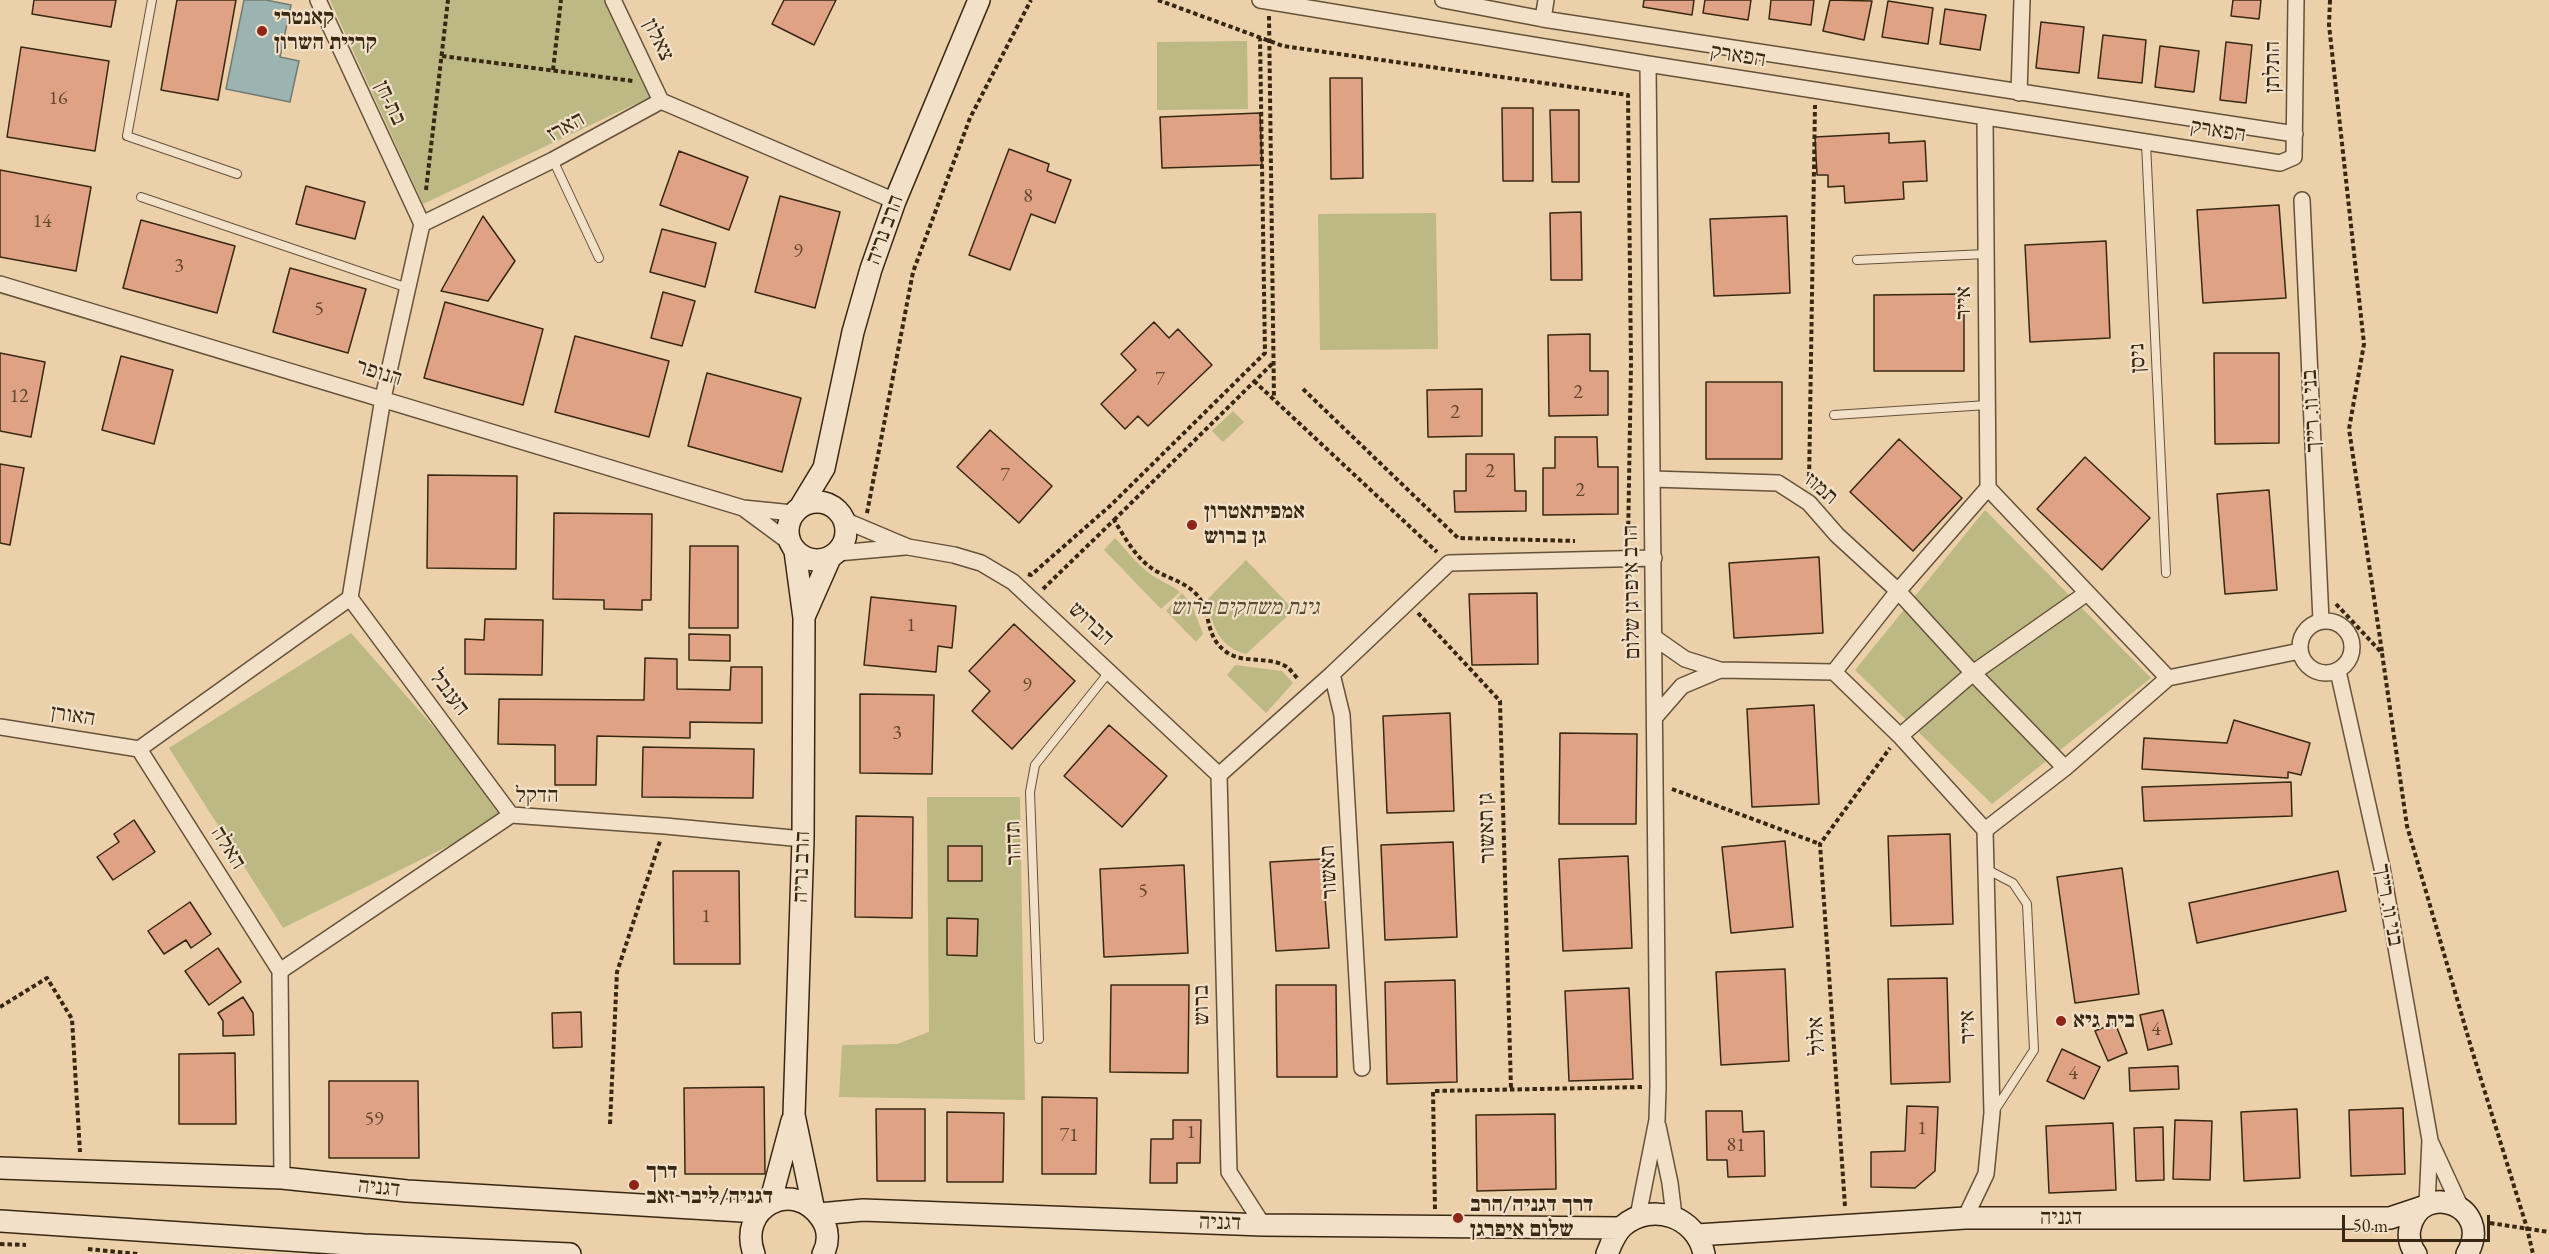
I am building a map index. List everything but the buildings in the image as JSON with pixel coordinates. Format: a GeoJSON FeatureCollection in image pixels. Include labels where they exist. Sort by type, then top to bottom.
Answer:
{"type":"FeatureCollection","features":[{"type":"Feature","properties":{"kind":"street","name":"בת-חן"},"geometry":{"type":"LineString","coordinates":[[318,0],[422,224]]}},
{"type":"Feature","properties":{"kind":"street","name":"צאלון"},"geometry":{"type":"LineString","coordinates":[[613,0],[661,101]]}},
{"type":"Feature","properties":{"kind":"street","name":"הרב נריה"},"geometry":{"type":"LineString","coordinates":[[797,510],[824,468],[853,332],[871,269],[895,201],[979,0]]}},
{"type":"Feature","properties":{"kind":"street","name":"הפארק"},"geometry":{"type":"LineString","coordinates":[[1264,1],[2146,143],[2280,163],[2294,157],[2295,134],[1543,19],[1443,0]]}},
{"type":"Feature","properties":{"kind":"street"},"geometry":{"type":"LineString","coordinates":[[1543,19],[1546,0]]}},
{"type":"Feature","properties":{"kind":"street"},"geometry":{"type":"LineString","coordinates":[[2019,93],[2022,0]]}},
{"type":"Feature","properties":{"kind":"street","name":"התלתן"},"geometry":{"type":"LineString","coordinates":[[2295,134],[2296,0]]}},
{"type":"Feature","properties":{"kind":"street","name":"הרב איפרגן שלום"},"geometry":{"type":"LineString","coordinates":[[1648,64],[1655,639],[1657,1120],[1670,1183],[1674,1216]]}},
{"type":"Feature","properties":{"kind":"street","name":"הארז"},"geometry":{"type":"LineString","coordinates":[[422,224],[553,160],[661,101]]}},
{"type":"Feature","properties":{"kind":"street"},"geometry":{"type":"LineString","coordinates":[[661,101],[895,201]]}},
{"type":"Feature","properties":{"kind":"street","name":"אייר"},"geometry":{"type":"LineString","coordinates":[[1985,118],[1988,488]]}},
{"type":"Feature","properties":{"kind":"street","name":"בני וו. רייך"},"geometry":{"type":"LineString","coordinates":[[2302,200],[2321,621]]}},
{"type":"Feature","properties":{"kind":"street"},"geometry":{"type":"LineString","coordinates":[[139,749],[350,598],[383,398],[422,224]]}},
{"type":"Feature","properties":{"kind":"street","name":"הנופר"},"geometry":{"type":"LineString","coordinates":[[0,284],[743,508],[797,510]]}},
{"type":"Feature","properties":{"kind":"street","name":"הרב נריה"},"geometry":{"type":"LineString","coordinates":[[824,468],[839,514]]}},
{"type":"Feature","properties":{"kind":"street","name":"תמוז"},"geometry":{"type":"LineString","coordinates":[[1653,478],[1778,483],[1809,503],[1837,535],[1898,591]]}},
{"type":"Feature","properties":{"kind":"street"},"geometry":{"type":"LineString","coordinates":[[1834,672],[1898,591],[1988,488],[2168,678]]}},
{"type":"Feature","properties":{"kind":"street"},"geometry":{"type":"LineString","coordinates":[[810,502],[820,502],[839,514],[845,537],[833,555],[813,561],[802,557],[792,547],[788,522],[797,510],[810,502]]}},
{"type":"Feature","properties":{"kind":"street","name":"הנופר"},"geometry":{"type":"LineString","coordinates":[[743,508],[792,547]]}},
{"type":"Feature","properties":{"kind":"street","name":"הברוש"},"geometry":{"type":"LineString","coordinates":[[839,514],[908,547],[954,555],[981,564],[1013,582],[1219,775]]}},
{"type":"Feature","properties":{"kind":"street","name":"הרב נריה"},"geometry":{"type":"LineString","coordinates":[[792,547],[804,618],[803,839],[794,1115],[816,1210],[825,1224],[828,1236],[823,1254]]}},
{"type":"Feature","properties":{"kind":"street","name":"הברוש"},"geometry":{"type":"LineString","coordinates":[[833,555],[908,547]]}},
{"type":"Feature","properties":{"kind":"street","name":"הרב נריה"},"geometry":{"type":"LineString","coordinates":[[804,618],[833,555]]}},
{"type":"Feature","properties":{"kind":"street"},"geometry":{"type":"LineString","coordinates":[[1219,775],[1332,674],[1449,563],[1654,558]]}},
{"type":"Feature","properties":{"kind":"street"},"geometry":{"type":"LineString","coordinates":[[1898,591],[2065,768]]}},
{"type":"Feature","properties":{"kind":"street"},"geometry":{"type":"LineString","coordinates":[[1900,736],[1973,673],[2087,593]]}},
{"type":"Feature","properties":{"kind":"street","name":"הענבל"},"geometry":{"type":"LineString","coordinates":[[350,598],[511,815]]}},
{"type":"Feature","properties":{"kind":"street"},"geometry":{"type":"LineString","coordinates":[[2321,621],[2338,623],[2350,634],[2353,651],[2345,666],[2338,671],[2322,674],[2307,666],[2300,651],[2303,635],[2314,624],[2321,621]]}},
{"type":"Feature","properties":{"kind":"street"},"geometry":{"type":"LineString","coordinates":[[1655,639],[1685,659],[1720,670],[1834,672],[1900,736],[1985,830],[2065,768],[2168,678],[2300,651]]}},
{"type":"Feature","properties":{"kind":"street"},"geometry":{"type":"LineString","coordinates":[[1655,717],[1682,686],[1720,670]]}},
{"type":"Feature","properties":{"kind":"street","name":"בני וו. רייך"},"geometry":{"type":"LineString","coordinates":[[2338,671],[2382,868],[2430,1140],[2425,1206],[2416,1214],[2409,1232],[2410,1242],[2416,1254]]}},
{"type":"Feature","properties":{"kind":"street","name":"תאשור"},"geometry":{"type":"LineString","coordinates":[[1332,674],[1342,715],[1362,1068]]}},
{"type":"Feature","properties":{"kind":"street","name":"האורן"},"geometry":{"type":"LineString","coordinates":[[0,727],[139,749]]}},
{"type":"Feature","properties":{"kind":"street","name":"האלה"},"geometry":{"type":"LineString","coordinates":[[139,749],[280,972]]}},
{"type":"Feature","properties":{"kind":"street","name":"ברוש"},"geometry":{"type":"LineString","coordinates":[[1219,775],[1229,1172],[1263,1225]]}},
{"type":"Feature","properties":{"kind":"street","name":"הדקל"},"geometry":{"type":"LineString","coordinates":[[280,972],[511,815],[803,839]]}},
{"type":"Feature","properties":{"kind":"street","name":"אייר"},"geometry":{"type":"LineString","coordinates":[[1965,1218],[1986,1174],[1992,1113],[1985,830]]}},
{"type":"Feature","properties":{"kind":"street"},"geometry":{"type":"LineString","coordinates":[[280,972],[282,1178]]}},
{"type":"Feature","properties":{"kind":"street","name":"הרב נריה"},"geometry":{"type":"LineString","coordinates":[[754,1254],[751,1233],[764,1208],[794,1115]]}},
{"type":"Feature","properties":{"kind":"street","name":"הרב איפרגן שלום"},"geometry":{"type":"LineString","coordinates":[[1629,1222],[1657,1120]]}},
{"type":"Feature","properties":{"kind":"street","name":"בני וו. רייך"},"geometry":{"type":"LineString","coordinates":[[2430,1140],[2466,1214],[2474,1237],[2468,1254]]}},
{"type":"Feature","properties":{"kind":"street","name":"דגניה"},"geometry":{"type":"LineString","coordinates":[[0,1168],[282,1178],[407,1191],[764,1208],[793,1199],[816,1210],[1263,1225],[1435,1228],[1629,1222],[1656,1213],[1674,1216]]}},
{"type":"Feature","properties":{"kind":"street"},"geometry":{"type":"LineString","coordinates":[[2425,1206],[2445,1201],[2466,1214]]}},
{"type":"Feature","properties":{"kind":"street","name":"דגניה"},"geometry":{"type":"LineString","coordinates":[[1701,1244],[1847,1226],[1965,1218],[2390,1218],[2425,1206]]}},
{"type":"Feature","properties":{"kind":"street"},"geometry":{"type":"LineString","coordinates":[[1674,1216],[1687,1224],[1701,1244]]}},
{"type":"Feature","properties":{"kind":"street"},"geometry":{"type":"LineString","coordinates":[[0,1221],[367,1249],[570,1254]]}},
{"type":"Feature","properties":{"kind":"street"},"geometry":{"type":"LineString","coordinates":[[1607,1254],[1611,1242],[1629,1222]]}},
{"type":"Feature","properties":{"kind":"lane"},"geometry":{"type":"LineString","coordinates":[[152,0],[127,136],[237,174]]}},
{"type":"Feature","properties":{"kind":"lane","name":"ניסן"},"geometry":{"type":"LineString","coordinates":[[2146,143],[2166,573]]}},
{"type":"Feature","properties":{"kind":"lane"},"geometry":{"type":"LineString","coordinates":[[553,160],[599,258]]}},
{"type":"Feature","properties":{"kind":"lane"},"geometry":{"type":"LineString","coordinates":[[141,198],[408,288]]}},
{"type":"Feature","properties":{"kind":"lane"},"geometry":{"type":"LineString","coordinates":[[1857,260],[1986,254]]}},
{"type":"Feature","properties":{"kind":"lane"},"geometry":{"type":"LineString","coordinates":[[1834,415],[1987,405]]}},
{"type":"Feature","properties":{"kind":"lane","name":"תדהר"},"geometry":{"type":"LineString","coordinates":[[1040,1039],[1030,792],[1035,765],[1109,672]]}},
{"type":"Feature","properties":{"kind":"lane"},"geometry":{"type":"LineString","coordinates":[[1986,869],[2013,883],[2027,904],[2034,1050],[1992,1113]]}},
{"type":"Feature","properties":{"kind":"path"},"geometry":{"type":"LineString","coordinates":[[422,224],[448,0]]}},
{"type":"Feature","properties":{"kind":"path"},"geometry":{"type":"LineString","coordinates":[[553,70],[561,0]]}},
{"type":"Feature","properties":{"kind":"path"},"geometry":{"type":"LineString","coordinates":[[878,518],[867,514],[913,272],[970,118],[1031,0]]}},
{"type":"Feature","properties":{"kind":"path"},"geometry":{"type":"LineString","coordinates":[[1158,0],[1283,46],[1628,95],[1631,363],[1629,542],[1618,542]]}},
{"type":"Feature","properties":{"kind":"path"},"geometry":{"type":"LineString","coordinates":[[2330,0],[2329,25],[2364,344],[2349,429],[2407,826],[2471,1047],[2527,1228],[2532,1254]]}},
{"type":"Feature","properties":{"kind":"path"},"geometry":{"type":"LineString","coordinates":[[1264,1],[1269,41],[1274,399]]}},
{"type":"Feature","properties":{"kind":"path"},"geometry":{"type":"LineString","coordinates":[[1020,571],[1031,575],[1111,505],[1265,353],[1260,38]]}},
{"type":"Feature","properties":{"kind":"path"},"geometry":{"type":"LineString","coordinates":[[441,56],[654,84]]}},
{"type":"Feature","properties":{"kind":"path"},"geometry":{"type":"LineString","coordinates":[[1809,503],[1815,91]]}},
{"type":"Feature","properties":{"kind":"path"},"geometry":{"type":"LineString","coordinates":[[1032,600],[1273,363]]}},
{"type":"Feature","properties":{"kind":"path"},"geometry":{"type":"LineString","coordinates":[[1254,381],[1449,563]]}},
{"type":"Feature","properties":{"kind":"path"},"geometry":{"type":"LineString","coordinates":[[1303,389],[1458,538],[1584,541]]}},
{"type":"Feature","properties":{"kind":"path"},"geometry":{"type":"LineString","coordinates":[[1114,520],[1124,537],[1151,568],[1179,581],[1198,596],[1213,639],[1225,652],[1237,658],[1277,663],[1287,667],[1311,693]]}},
{"type":"Feature","properties":{"kind":"path"},"geometry":{"type":"LineString","coordinates":[[2319,586],[2382,653]]}},
{"type":"Feature","properties":{"kind":"path","name":"גן תאשור"},"geometry":{"type":"LineString","coordinates":[[1408,602],[1500,701],[1511,1089]]}},
{"type":"Feature","properties":{"kind":"path"},"geometry":{"type":"LineString","coordinates":[[1656,783],[1820,844],[1900,736]]}},
{"type":"Feature","properties":{"kind":"path"},"geometry":{"type":"LineString","coordinates":[[610,1124],[617,972],[665,826]]}},
{"type":"Feature","properties":{"kind":"path","name":"אלול"},"geometry":{"type":"LineString","coordinates":[[1820,844],[1847,1226]]}},
{"type":"Feature","properties":{"kind":"path"},"geometry":{"type":"LineString","coordinates":[[0,1007],[47,978],[72,1019],[81,1170]]}},
{"type":"Feature","properties":{"kind":"path"},"geometry":{"type":"LineString","coordinates":[[1435,1228],[1433,1091],[1658,1087]]}},
{"type":"Feature","properties":{"kind":"path"},"geometry":{"type":"LineString","coordinates":[[2466,1214],[2549,1232]]}},
{"type":"Feature","properties":{"kind":"path"},"geometry":{"type":"LineString","coordinates":[[0,1244],[31,1245]]}},
{"type":"Feature","properties":{"kind":"path"},"geometry":{"type":"LineString","coordinates":[[84,1249],[138,1254]]}},
{"type":"Feature","properties":{"kind":"green space"},"geometry":{"type":"Polygon","coordinates":[[[330,0],[610,0],[650,97],[423,204],[330,0]]]}},
{"type":"Feature","properties":{"kind":"green space"},"geometry":{"type":"Polygon","coordinates":[[[1247,41],[1248,109],[1157,110],[1157,42],[1247,41]]]}},
{"type":"Feature","properties":{"kind":"green space"},"geometry":{"type":"Polygon","coordinates":[[[1436,213],[1438,349],[1320,350],[1318,214],[1436,213]]]}},
{"type":"Feature","properties":{"kind":"green space"},"geometry":{"type":"Polygon","coordinates":[[[1233,411],[1244,422],[1223,442],[1212,431],[1233,411]]]}},
{"type":"Feature","properties":{"kind":"green space"},"geometry":{"type":"Polygon","coordinates":[[[1985,510],[2151,678],[1992,804],[1855,670],[1985,510]]]}},
{"type":"Feature","properties":{"kind":"green space"},"geometry":{"type":"Polygon","coordinates":[[[1115,538],[1145,570],[1180,592],[1161,609],[1104,550],[1115,538]]]}},
{"type":"Feature","properties":{"kind":"green space","name":"גינת משחקים ברוש"},"geometry":{"type":"Polygon","coordinates":[[[1246,560],[1294,610],[1246,654],[1229,646],[1218,634],[1206,601],[1246,560]]]}},
{"type":"Feature","properties":{"kind":"green space"},"geometry":{"type":"Polygon","coordinates":[[[1182,593],[1192,605],[1203,634],[1196,642],[1166,611],[1182,593]]]}},
{"type":"Feature","properties":{"kind":"green space"},"geometry":{"type":"Polygon","coordinates":[[[351,633],[511,815],[283,928],[169,748],[351,633]]]}},
{"type":"Feature","properties":{"kind":"green space"},"geometry":{"type":"Polygon","coordinates":[[[1235,665],[1282,671],[1293,683],[1266,713],[1227,675],[1235,665]]]}},
{"type":"Feature","properties":{"kind":"green space"},"geometry":{"type":"Polygon","coordinates":[[[927,797],[1020,797],[1025,1100],[839,1097],[842,1045],[897,1044],[929,1032],[927,797]]]}},
{"type":"Feature","properties":{"kind":"water","name":"קאנטרי קריית השרון"},"geometry":{"type":"Polygon","coordinates":[[[244,0],[266,0],[291,5],[280,57],[299,61],[290,102],[226,89],[244,0]]]}},
{"type":"Feature","properties":{"kind":"place","name":"קאנטרי קריית השרון"},"geometry":{"type":"Point","coordinates":[262,31]}},
{"type":"Feature","properties":{"kind":"place","name":"אמפיתאטרון גן ברוש"},"geometry":{"type":"Point","coordinates":[1192,525]}},
{"type":"Feature","properties":{"kind":"place","name":"בית גיא"},"geometry":{"type":"Point","coordinates":[2061,1021]}},
{"type":"Feature","properties":{"kind":"place","name":"דרך דגניה/ליבר זאב"},"geometry":{"type":"Point","coordinates":[634,1185]}},
{"type":"Feature","properties":{"kind":"place","name":"דרך דגניה/הרב שלום איפרגן"},"geometry":{"type":"Point","coordinates":[1458,1218]}}]}
